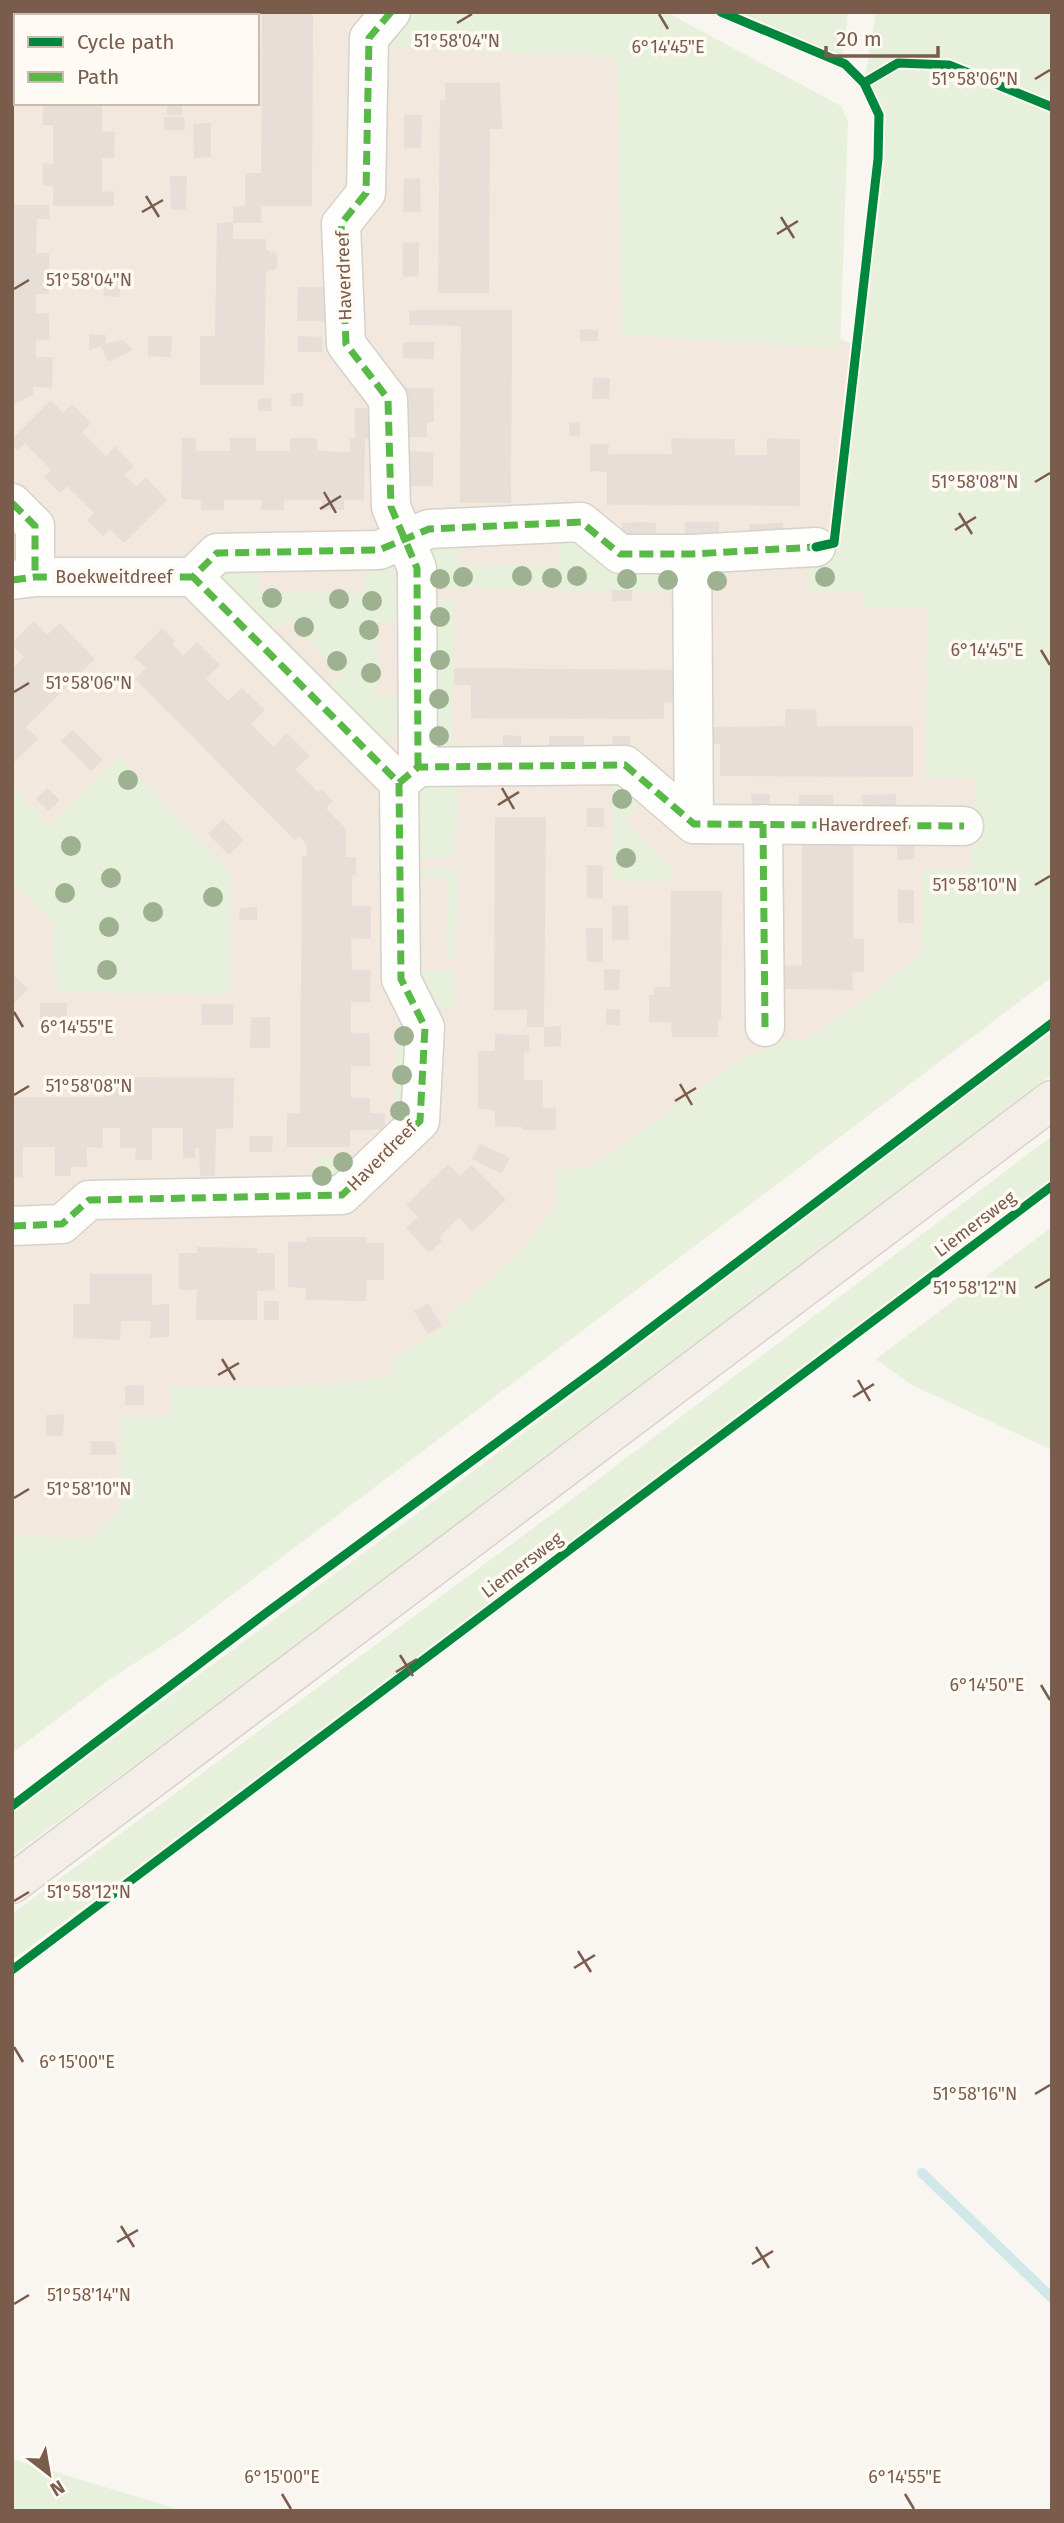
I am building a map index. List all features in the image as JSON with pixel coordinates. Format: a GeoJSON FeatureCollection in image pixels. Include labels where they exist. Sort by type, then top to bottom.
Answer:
{"type":"FeatureCollection","features":[{"type":"Feature","properties":{"kind":"main road"},"geometry":{"type":"LineString","coordinates":[[12,1884],[1052,1100]]}},
{"type":"Feature","properties":{"kind":"street","name":"Haverdreef"},"geometry":{"type":"LineString","coordinates":[[12,1226],[62,1224],[89,1200],[342,1195],[420,1121],[425,1027],[401,979],[416,568],[391,507],[388,399],[346,344],[341,224],[366,192],[369,38],[391,12]]}},
{"type":"Feature","properties":{"kind":"street","name":"Boekweitdreef"},"geometry":{"type":"LineString","coordinates":[[12,503],[35,526],[24,579],[193,577]]}},
{"type":"Feature","properties":{"kind":"street"},"geometry":{"type":"LineString","coordinates":[[694,824],[625,765],[409,775],[193,577],[217,553],[379,550],[429,529],[581,522],[620,554],[692,554],[816,547]]}},
{"type":"Feature","properties":{"kind":"street"},"geometry":{"type":"LineString","coordinates":[[692,554],[694,824]]}},
{"type":"Feature","properties":{"kind":"street","name":"Haverdreef"},"geometry":{"type":"LineString","coordinates":[[694,824],[964,826]]}},
{"type":"Feature","properties":{"kind":"street"},"geometry":{"type":"LineString","coordinates":[[763,824],[765,1027]]}},
{"type":"Feature","properties":{"kind":"shaded area"},"geometry":{"type":"Polygon","coordinates":[[[12,12],[574,12],[626,50],[819,330],[873,353],[926,598],[988,775],[1001,827],[926,961],[12,1716],[12,12]]]}},
{"type":"Feature","properties":{"kind":"green space"},"geometry":{"type":"Polygon","coordinates":[[[397,12],[666,12],[841,106],[848,122],[840,349],[622,335],[617,58],[392,47],[397,12]]]}},
{"type":"Feature","properties":{"kind":"green space"},"geometry":{"type":"Polygon","coordinates":[[[728,12],[848,12],[841,69],[728,12]]]}},
{"type":"Feature","properties":{"kind":"green space"},"geometry":{"type":"Polygon","coordinates":[[[876,12],[1052,12],[1052,977],[181,1633],[109,1680],[12,1753],[12,1609],[16,1566],[12,1566],[12,1536],[91,1538],[118,1512],[120,1416],[171,1416],[171,1386],[278,1387],[390,1378],[393,1358],[448,1324],[445,1319],[517,1255],[557,1205],[556,1170],[594,1166],[746,1054],[766,1050],[776,1040],[806,1040],[867,998],[921,952],[923,869],[970,870],[977,780],[925,777],[927,607],[863,609],[863,592],[808,593],[810,556],[841,546],[871,258],[877,103],[865,79],[876,12]]]}},
{"type":"Feature","properties":{"kind":"green space"},"geometry":{"type":"Polygon","coordinates":[[[559,537],[680,569],[680,591],[430,588],[431,555],[435,546],[457,538],[458,566],[559,565],[559,537]]]}},
{"type":"Feature","properties":{"kind":"green space"},"geometry":{"type":"Polygon","coordinates":[[[260,563],[260,592],[364,593],[365,564],[387,565],[404,589],[404,621],[377,622],[377,697],[405,697],[405,726],[391,737],[367,737],[323,692],[341,674],[288,619],[270,636],[216,582],[222,564],[260,563]]]}},
{"type":"Feature","properties":{"kind":"green space"},"geometry":{"type":"Polygon","coordinates":[[[428,601],[454,601],[452,751],[425,750],[428,601]]]}},
{"type":"Feature","properties":{"kind":"green space"},"geometry":{"type":"Polygon","coordinates":[[[119,757],[231,872],[230,989],[225,994],[55,992],[52,922],[12,882],[12,787],[50,825],[119,757]]]}},
{"type":"Feature","properties":{"kind":"green space"},"geometry":{"type":"Polygon","coordinates":[[[458,780],[456,858],[415,858],[415,816],[419,795],[430,783],[458,780]]]}},
{"type":"Feature","properties":{"kind":"green space"},"geometry":{"type":"Polygon","coordinates":[[[612,782],[624,783],[644,800],[624,822],[671,865],[672,881],[612,881],[612,782]]]}},
{"type":"Feature","properties":{"kind":"green space"},"geometry":{"type":"Polygon","coordinates":[[[415,868],[458,869],[456,960],[446,960],[447,878],[415,877],[415,868]]]}},
{"type":"Feature","properties":{"kind":"green space"},"geometry":{"type":"Polygon","coordinates":[[[413,971],[456,971],[455,1008],[435,1008],[413,971]]]}},
{"type":"Feature","properties":{"kind":"green space"},"geometry":{"type":"Polygon","coordinates":[[[398,1023],[410,1040],[406,1117],[394,1127],[398,1023]]]}},
{"type":"Feature","properties":{"kind":"green space"},"geometry":{"type":"Polygon","coordinates":[[[1052,1031],[1052,1075],[320,1628],[12,1856],[12,1813],[438,1498],[1052,1031]]]}},
{"type":"Feature","properties":{"kind":"green space"},"geometry":{"type":"Polygon","coordinates":[[[1052,1136],[1052,1181],[473,1620],[12,1960],[12,1914],[559,1509],[1052,1136]]]}},
{"type":"Feature","properties":{"kind":"green space"},"geometry":{"type":"Polygon","coordinates":[[[317,1157],[368,1157],[318,1186],[317,1157]]]}},
{"type":"Feature","properties":{"kind":"green space"},"geometry":{"type":"Polygon","coordinates":[[[1052,1227],[1052,1450],[910,1384],[876,1359],[1052,1227]]]}},
{"type":"Feature","properties":{"kind":"green space"},"geometry":{"type":"Polygon","coordinates":[[[12,2459],[184,2511],[12,2511],[12,2459]]]}},
{"type":"Feature","properties":{"kind":"building"},"geometry":{"type":"Polygon","coordinates":[[[262,13],[313,13],[312,206],[261,206],[261,223],[233,223],[233,239],[266,239],[266,250],[277,254],[277,268],[266,272],[264,385],[200,385],[200,336],[215,336],[217,223],[233,222],[233,206],[245,206],[245,173],[261,173],[262,13]]]}},
{"type":"Feature","properties":{"kind":"building"},"geometry":{"type":"Polygon","coordinates":[[[445,83],[500,83],[502,129],[490,129],[489,293],[438,293],[440,100],[445,100],[445,83]]]}},
{"type":"Feature","properties":{"kind":"building"},"geometry":{"type":"Polygon","coordinates":[[[43,105],[102,105],[102,131],[115,132],[114,158],[102,158],[102,192],[114,191],[114,206],[53,206],[53,186],[43,186],[43,163],[53,164],[53,125],[43,125],[43,105]]]}},
{"type":"Feature","properties":{"kind":"building"},"geometry":{"type":"Polygon","coordinates":[[[182,105],[182,115],[167,115],[167,107],[182,105]]]}},
{"type":"Feature","properties":{"kind":"building"},"geometry":{"type":"Polygon","coordinates":[[[404,115],[422,115],[421,148],[404,148],[404,115]]]}},
{"type":"Feature","properties":{"kind":"building"},"geometry":{"type":"Polygon","coordinates":[[[164,117],[184,117],[185,130],[164,130],[164,117]]]}},
{"type":"Feature","properties":{"kind":"building"},"geometry":{"type":"Polygon","coordinates":[[[211,123],[211,157],[194,158],[193,124],[211,123]]]}},
{"type":"Feature","properties":{"kind":"building"},"geometry":{"type":"Polygon","coordinates":[[[170,176],[187,176],[186,210],[171,209],[170,176]]]}},
{"type":"Feature","properties":{"kind":"building"},"geometry":{"type":"Polygon","coordinates":[[[420,178],[421,212],[403,212],[404,179],[420,178]]]}},
{"type":"Feature","properties":{"kind":"building"},"geometry":{"type":"Polygon","coordinates":[[[12,205],[49,205],[50,219],[37,219],[36,253],[49,253],[49,294],[36,294],[36,313],[49,313],[49,340],[36,340],[36,357],[53,357],[52,388],[33,387],[33,395],[12,405],[12,205]]]}},
{"type":"Feature","properties":{"kind":"building"},"geometry":{"type":"Polygon","coordinates":[[[419,242],[419,276],[403,277],[403,243],[419,242]]]}},
{"type":"Feature","properties":{"kind":"building"},"geometry":{"type":"Polygon","coordinates":[[[104,279],[120,279],[120,297],[104,296],[104,279]]]}},
{"type":"Feature","properties":{"kind":"building"},"geometry":{"type":"Polygon","coordinates":[[[298,287],[327,287],[327,321],[297,321],[298,287]]]}},
{"type":"Feature","properties":{"kind":"building"},"geometry":{"type":"Polygon","coordinates":[[[409,310],[512,310],[511,503],[460,503],[461,326],[409,325],[409,310]]]}},
{"type":"Feature","properties":{"kind":"building"},"geometry":{"type":"Polygon","coordinates":[[[580,329],[598,330],[598,341],[580,341],[580,329]]]}},
{"type":"Feature","properties":{"kind":"building"},"geometry":{"type":"Polygon","coordinates":[[[89,334],[106,335],[106,344],[123,340],[133,350],[108,362],[101,346],[89,350],[89,334]]]}},
{"type":"Feature","properties":{"kind":"building"},"geometry":{"type":"Polygon","coordinates":[[[148,336],[172,336],[171,357],[148,356],[148,336]]]}},
{"type":"Feature","properties":{"kind":"building"},"geometry":{"type":"Polygon","coordinates":[[[298,336],[322,337],[322,352],[298,352],[298,336]]]}},
{"type":"Feature","properties":{"kind":"building"},"geometry":{"type":"Polygon","coordinates":[[[403,342],[434,342],[434,359],[403,358],[403,342]]]}},
{"type":"Feature","properties":{"kind":"building"},"geometry":{"type":"Polygon","coordinates":[[[593,378],[610,378],[609,399],[592,399],[593,378]]]}},
{"type":"Feature","properties":{"kind":"building"},"geometry":{"type":"Polygon","coordinates":[[[403,388],[433,388],[434,422],[427,422],[427,437],[407,437],[403,388]]]}},
{"type":"Feature","properties":{"kind":"building"},"geometry":{"type":"Polygon","coordinates":[[[303,393],[303,406],[291,406],[291,394],[303,393]]]}},
{"type":"Feature","properties":{"kind":"building"},"geometry":{"type":"Polygon","coordinates":[[[271,398],[272,411],[258,411],[258,399],[271,398]]]}},
{"type":"Feature","properties":{"kind":"building"},"geometry":{"type":"Polygon","coordinates":[[[51,400],[63,413],[72,404],[91,423],[82,432],[106,456],[115,446],[134,466],[125,475],[136,486],[146,477],[167,500],[124,543],[110,529],[103,536],[87,520],[94,513],[67,486],[60,493],[44,477],[51,470],[25,443],[18,450],[12,445],[12,439],[51,400]]]}},
{"type":"Feature","properties":{"kind":"building"},"geometry":{"type":"Polygon","coordinates":[[[355,408],[374,408],[374,439],[365,439],[364,500],[344,500],[344,510],[322,510],[322,500],[284,500],[284,510],[261,510],[262,500],[224,500],[224,510],[201,510],[201,500],[181,499],[182,438],[196,438],[196,451],[230,451],[230,438],[256,438],[256,451],[290,451],[290,438],[317,438],[317,451],[350,452],[350,438],[355,439],[355,408]]]}},
{"type":"Feature","properties":{"kind":"building"},"geometry":{"type":"Polygon","coordinates":[[[569,422],[580,422],[580,436],[569,436],[569,422]]]}},
{"type":"Feature","properties":{"kind":"building"},"geometry":{"type":"Polygon","coordinates":[[[671,438],[735,439],[735,455],[767,455],[767,438],[800,439],[800,506],[607,505],[607,472],[590,471],[590,444],[609,444],[608,454],[672,454],[671,438]]]}},
{"type":"Feature","properties":{"kind":"building"},"geometry":{"type":"Polygon","coordinates":[[[403,451],[433,452],[433,486],[402,486],[403,451]]]}},
{"type":"Feature","properties":{"kind":"building"},"geometry":{"type":"Polygon","coordinates":[[[685,522],[719,522],[719,540],[685,540],[685,522]]]}},
{"type":"Feature","properties":{"kind":"building"},"geometry":{"type":"Polygon","coordinates":[[[622,523],[656,523],[656,540],[622,540],[622,523]]]}},
{"type":"Feature","properties":{"kind":"building"},"geometry":{"type":"Polygon","coordinates":[[[783,523],[784,541],[750,541],[749,524],[783,523]]]}},
{"type":"Feature","properties":{"kind":"building"},"geometry":{"type":"Polygon","coordinates":[[[612,590],[632,590],[632,601],[612,601],[612,590]]]}},
{"type":"Feature","properties":{"kind":"building"},"geometry":{"type":"Polygon","coordinates":[[[34,621],[47,635],[60,623],[95,659],[26,727],[38,739],[14,762],[12,669],[24,657],[12,642],[34,621]]]}},
{"type":"Feature","properties":{"kind":"building"},"geometry":{"type":"Polygon","coordinates":[[[162,628],[175,641],[172,644],[183,656],[197,642],[220,665],[206,679],[228,701],[242,688],[265,710],[251,724],[273,747],[287,733],[310,756],[295,769],[318,792],[321,789],[333,801],[326,808],[346,829],[346,857],[356,857],[356,875],[352,875],[352,906],[371,906],[371,939],[351,938],[352,970],[371,970],[370,1002],[351,1002],[351,1034],[370,1033],[370,1066],[351,1066],[351,1098],[370,1098],[370,1113],[385,1114],[385,1130],[350,1130],[350,1147],[287,1147],[287,1113],[300,1113],[302,856],[307,857],[307,845],[299,836],[295,840],[135,679],[146,668],[134,657],[162,628]]]}},
{"type":"Feature","properties":{"kind":"building"},"geometry":{"type":"Polygon","coordinates":[[[454,668],[681,670],[681,703],[664,702],[664,719],[471,718],[471,685],[454,685],[454,668]]]}},
{"type":"Feature","properties":{"kind":"building"},"geometry":{"type":"Polygon","coordinates":[[[785,709],[816,710],[817,726],[913,726],[913,777],[720,776],[720,744],[703,744],[703,727],[785,726],[785,709]]]}},
{"type":"Feature","properties":{"kind":"building"},"geometry":{"type":"Polygon","coordinates":[[[73,730],[103,760],[91,771],[61,741],[73,730]]]}},
{"type":"Feature","properties":{"kind":"building"},"geometry":{"type":"Polygon","coordinates":[[[503,735],[521,736],[521,754],[503,754],[503,735]]]}},
{"type":"Feature","properties":{"kind":"building"},"geometry":{"type":"Polygon","coordinates":[[[549,736],[584,736],[584,754],[549,754],[549,736]]]}},
{"type":"Feature","properties":{"kind":"building"},"geometry":{"type":"Polygon","coordinates":[[[613,736],[630,736],[630,754],[612,754],[613,736]]]}},
{"type":"Feature","properties":{"kind":"building"},"geometry":{"type":"Polygon","coordinates":[[[47,788],[60,800],[48,811],[36,799],[47,788]]]}},
{"type":"Feature","properties":{"kind":"building"},"geometry":{"type":"Polygon","coordinates":[[[751,794],[770,794],[770,812],[752,812],[751,794]]]}},
{"type":"Feature","properties":{"kind":"building"},"geometry":{"type":"Polygon","coordinates":[[[896,794],[897,812],[863,812],[862,795],[896,794]]]}},
{"type":"Feature","properties":{"kind":"building"},"geometry":{"type":"Polygon","coordinates":[[[799,795],[833,795],[833,812],[799,812],[799,795]]]}},
{"type":"Feature","properties":{"kind":"building"},"geometry":{"type":"Polygon","coordinates":[[[587,808],[604,808],[604,827],[587,827],[587,808]]]}},
{"type":"Feature","properties":{"kind":"building"},"geometry":{"type":"Polygon","coordinates":[[[495,817],[546,817],[544,1027],[527,1027],[527,1010],[494,1010],[495,817]]]}},
{"type":"Feature","properties":{"kind":"building"},"geometry":{"type":"Polygon","coordinates":[[[223,819],[244,840],[229,855],[208,834],[223,819]]]}},
{"type":"Feature","properties":{"kind":"building"},"geometry":{"type":"Polygon","coordinates":[[[914,841],[915,859],[897,860],[897,842],[914,841]]]}},
{"type":"Feature","properties":{"kind":"building"},"geometry":{"type":"Polygon","coordinates":[[[802,842],[853,842],[853,939],[864,939],[864,972],[852,972],[853,990],[774,989],[773,965],[802,966],[802,842]]]}},
{"type":"Feature","properties":{"kind":"building"},"geometry":{"type":"Polygon","coordinates":[[[587,865],[603,865],[603,899],[587,898],[587,865]]]}},
{"type":"Feature","properties":{"kind":"building"},"geometry":{"type":"Polygon","coordinates":[[[898,890],[914,890],[914,923],[898,923],[898,890]]]}},
{"type":"Feature","properties":{"kind":"building"},"geometry":{"type":"Polygon","coordinates":[[[671,891],[722,891],[721,1020],[718,1020],[718,1037],[672,1037],[671,1022],[649,1022],[649,995],[654,995],[654,987],[670,987],[671,891]]]}},
{"type":"Feature","properties":{"kind":"building"},"geometry":{"type":"Polygon","coordinates":[[[628,905],[629,940],[612,940],[612,906],[628,905]]]}},
{"type":"Feature","properties":{"kind":"building"},"geometry":{"type":"Polygon","coordinates":[[[257,907],[257,920],[239,920],[240,908],[257,907]]]}},
{"type":"Feature","properties":{"kind":"building"},"geometry":{"type":"Polygon","coordinates":[[[586,928],[603,928],[603,962],[587,962],[586,928]]]}},
{"type":"Feature","properties":{"kind":"building"},"geometry":{"type":"Polygon","coordinates":[[[604,969],[620,969],[619,990],[604,990],[604,969]]]}},
{"type":"Feature","properties":{"kind":"building"},"geometry":{"type":"Polygon","coordinates":[[[12,974],[28,989],[12,1005],[12,974]]]}},
{"type":"Feature","properties":{"kind":"building"},"geometry":{"type":"Polygon","coordinates":[[[40,1003],[67,1003],[67,1029],[40,1029],[40,1003]]]}},
{"type":"Feature","properties":{"kind":"building"},"geometry":{"type":"Polygon","coordinates":[[[201,1004],[233,1004],[233,1025],[202,1025],[201,1004]]]}},
{"type":"Feature","properties":{"kind":"building"},"geometry":{"type":"Polygon","coordinates":[[[606,1009],[620,1009],[620,1025],[606,1025],[606,1009]]]}},
{"type":"Feature","properties":{"kind":"building"},"geometry":{"type":"Polygon","coordinates":[[[251,1017],[270,1017],[270,1048],[250,1048],[251,1017]]]}},
{"type":"Feature","properties":{"kind":"building"},"geometry":{"type":"Polygon","coordinates":[[[561,1026],[561,1046],[544,1047],[544,1027],[561,1026]]]}},
{"type":"Feature","properties":{"kind":"building"},"geometry":{"type":"Polygon","coordinates":[[[495,1034],[529,1035],[529,1052],[524,1052],[524,1080],[543,1080],[543,1108],[556,1108],[556,1130],[522,1130],[522,1127],[495,1126],[495,1110],[478,1109],[478,1051],[495,1051],[495,1034]]]}},
{"type":"Feature","properties":{"kind":"building"},"geometry":{"type":"Polygon","coordinates":[[[103,1077],[234,1078],[233,1128],[216,1129],[215,1176],[200,1176],[199,1148],[195,1148],[195,1158],[183,1158],[183,1128],[152,1128],[152,1160],[135,1160],[136,1148],[120,1148],[120,1128],[103,1128],[103,1148],[87,1147],[87,1167],[71,1167],[71,1176],[55,1176],[55,1147],[23,1147],[23,1178],[12,1177],[12,1097],[104,1097],[103,1077]]]}},
{"type":"Feature","properties":{"kind":"building"},"geometry":{"type":"Polygon","coordinates":[[[249,1136],[273,1136],[272,1152],[250,1152],[249,1136]]]}},
{"type":"Feature","properties":{"kind":"building"},"geometry":{"type":"Polygon","coordinates":[[[480,1144],[510,1158],[502,1174],[472,1159],[480,1144]]]}},
{"type":"Feature","properties":{"kind":"building"},"geometry":{"type":"Polygon","coordinates":[[[448,1164],[460,1176],[472,1165],[506,1200],[472,1232],[459,1217],[439,1238],[442,1241],[429,1253],[406,1228],[418,1217],[406,1205],[448,1164]]]}},
{"type":"Feature","properties":{"kind":"building"},"geometry":{"type":"Polygon","coordinates":[[[306,1237],[367,1237],[366,1243],[384,1243],[384,1280],[367,1280],[366,1301],[306,1300],[306,1288],[288,1287],[288,1242],[306,1242],[306,1237]]]}},
{"type":"Feature","properties":{"kind":"building"},"geometry":{"type":"Polygon","coordinates":[[[197,1247],[258,1248],[257,1253],[275,1253],[275,1290],[257,1291],[257,1320],[196,1320],[197,1290],[179,1290],[179,1253],[197,1253],[197,1247]]]}},
{"type":"Feature","properties":{"kind":"building"},"geometry":{"type":"Polygon","coordinates":[[[90,1274],[152,1274],[152,1305],[169,1304],[169,1337],[150,1338],[151,1321],[121,1321],[120,1340],[73,1338],[73,1304],[90,1304],[90,1274]]]}},
{"type":"Feature","properties":{"kind":"building"},"geometry":{"type":"Polygon","coordinates":[[[264,1301],[279,1301],[279,1320],[264,1320],[264,1301]]]}},
{"type":"Feature","properties":{"kind":"building"},"geometry":{"type":"Polygon","coordinates":[[[428,1303],[442,1326],[428,1334],[414,1311],[428,1303]]]}},
{"type":"Feature","properties":{"kind":"building"},"geometry":{"type":"Polygon","coordinates":[[[125,1385],[144,1386],[144,1405],[125,1405],[125,1385]]]}},
{"type":"Feature","properties":{"kind":"building"},"geometry":{"type":"Polygon","coordinates":[[[64,1414],[63,1436],[46,1436],[46,1415],[64,1414]]]}},
{"type":"Feature","properties":{"kind":"building"},"geometry":{"type":"Polygon","coordinates":[[[91,1441],[115,1441],[116,1455],[91,1455],[91,1441]]]}},
{"type":"Feature","properties":{"kind":"waterway"},"geometry":{"type":"LineString","coordinates":[[922,2173],[1052,2298]]}},
{"type":"Feature","properties":{"kind":"marked path"},"geometry":{"type":"LineString","coordinates":[[391,12],[369,38],[366,193],[341,224],[346,344],[388,399],[391,507],[417,568],[418,767]]}},
{"type":"Feature","properties":{"kind":"marked path"},"geometry":{"type":"LineString","coordinates":[[12,503],[35,526],[35,577]]}},
{"type":"Feature","properties":{"kind":"marked path"},"geometry":{"type":"LineString","coordinates":[[12,1226],[62,1224],[89,1200],[342,1195],[420,1121],[425,1027],[401,979],[399,783],[193,577],[217,553],[379,550],[429,529],[581,522],[620,554],[692,554],[816,547]]}},
{"type":"Feature","properties":{"kind":"marked path"},"geometry":{"type":"LineString","coordinates":[[12,580],[35,577],[193,577]]}},
{"type":"Feature","properties":{"kind":"marked path"},"geometry":{"type":"LineString","coordinates":[[399,783],[418,767],[625,765],[694,824],[964,826]]}},
{"type":"Feature","properties":{"kind":"marked path"},"geometry":{"type":"LineString","coordinates":[[763,824],[765,1027]]}},
{"type":"Feature","properties":{"kind":"cycle path"},"geometry":{"type":"LineString","coordinates":[[721,12],[845,64],[864,83],[879,115],[878,159],[834,543],[816,547]]}},
{"type":"Feature","properties":{"kind":"cycle path"},"geometry":{"type":"LineString","coordinates":[[864,83],[898,63],[949,65],[1052,107]]}},
{"type":"Feature","properties":{"kind":"cycle path"},"geometry":{"type":"LineString","coordinates":[[12,1806],[266,1613],[602,1365],[1052,1023]]}},
{"type":"Feature","properties":{"kind":"cycle path","name":"Liemersweg"},"geometry":{"type":"LineString","coordinates":[[12,1970],[1052,1186]]}}]}
